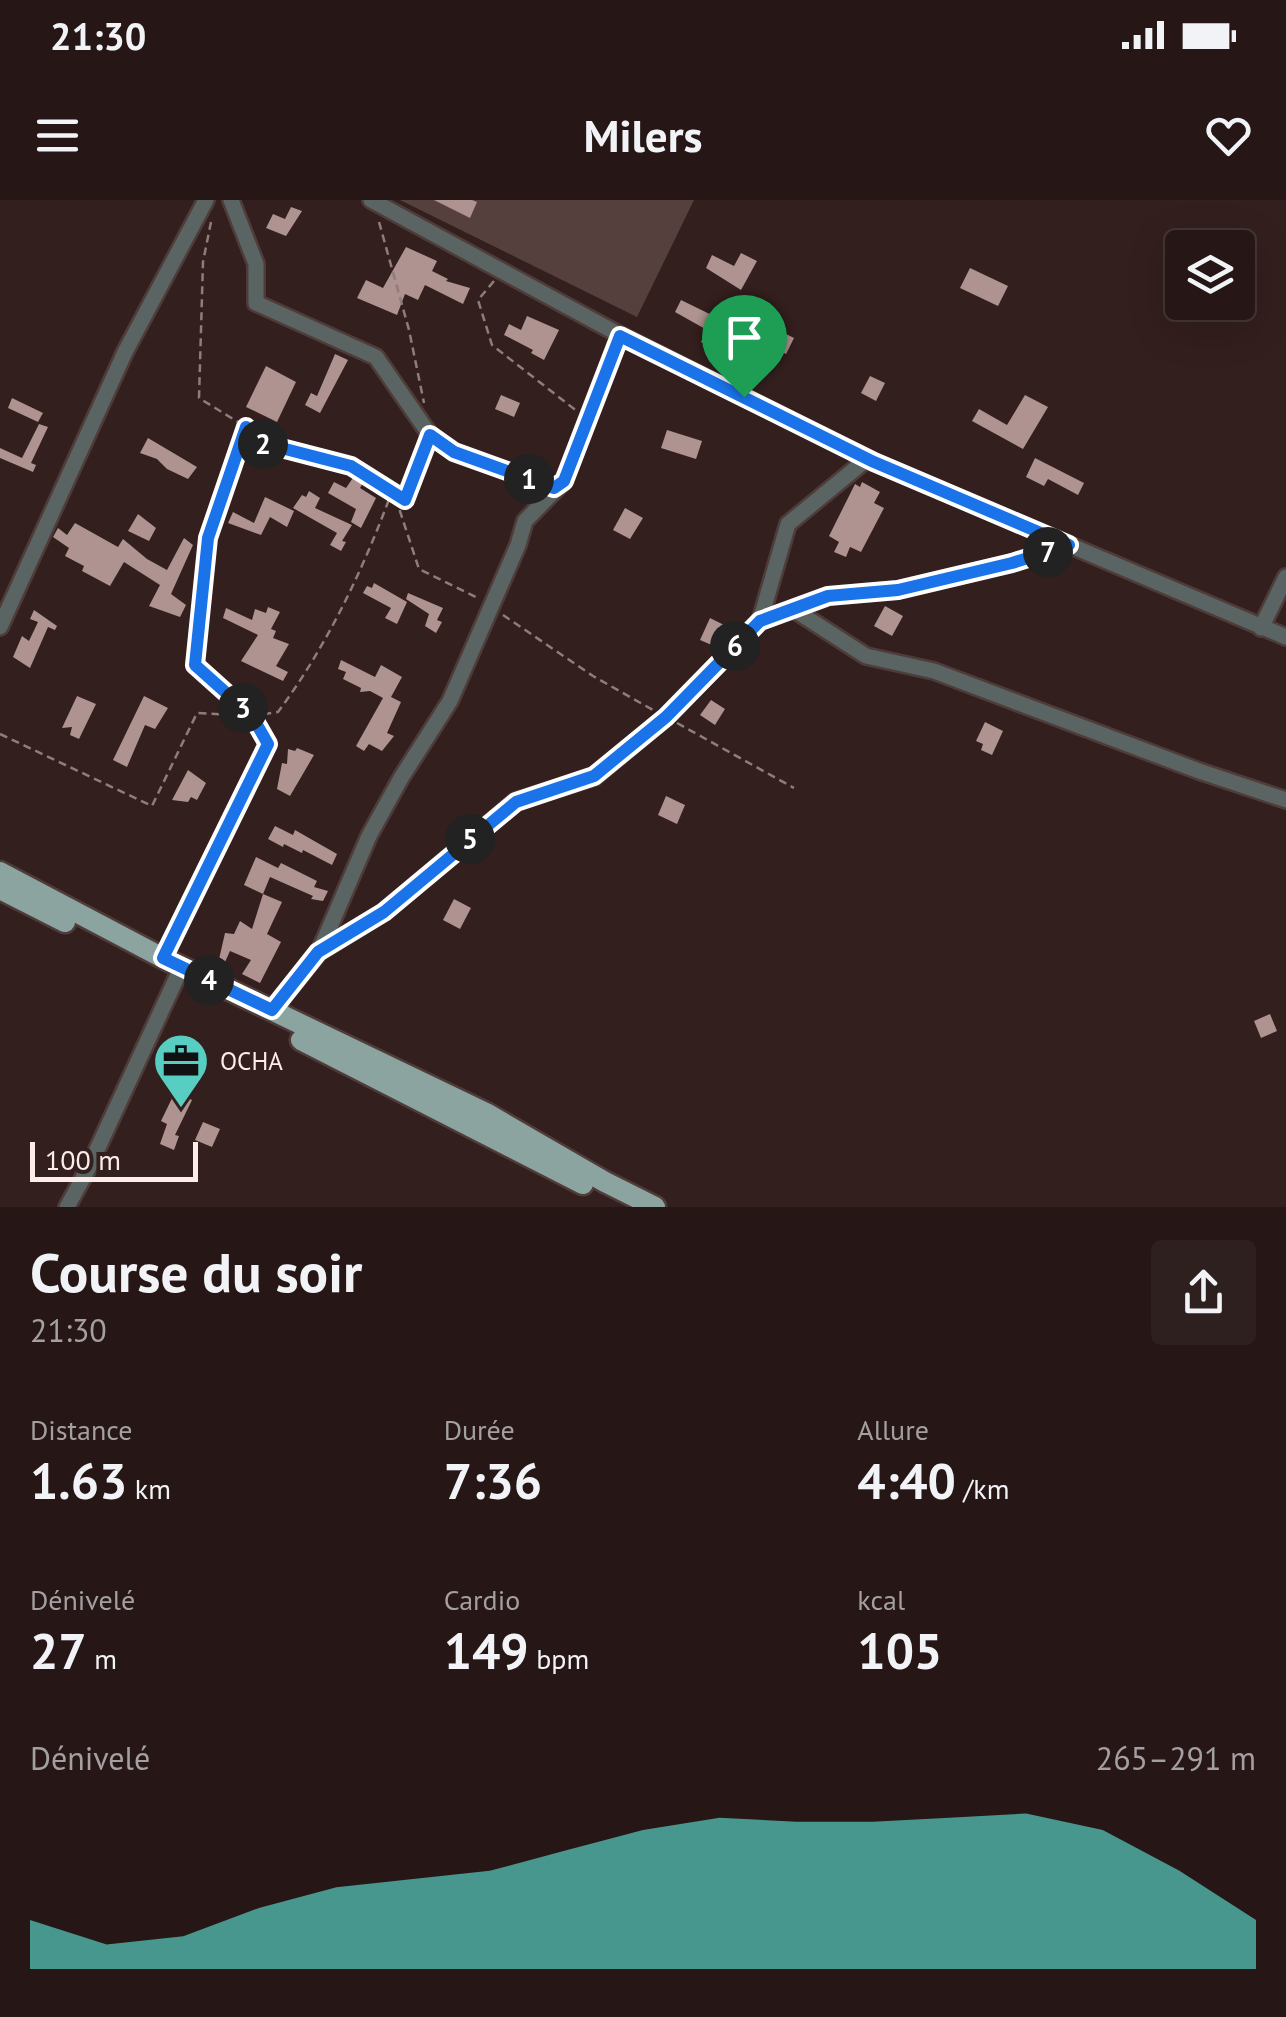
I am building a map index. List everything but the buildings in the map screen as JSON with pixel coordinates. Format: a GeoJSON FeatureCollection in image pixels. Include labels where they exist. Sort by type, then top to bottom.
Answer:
{"type":"FeatureCollection","features":[{"type":"Feature","properties":{"kind":"main road"},"geometry":{"type":"LineString","coordinates":[[7,884],[486,1112],[655,1207]]}},
{"type":"Feature","properties":{"kind":"main road"},"geometry":{"type":"LineString","coordinates":[[7,884],[176,977],[629,1207]]}},
{"type":"Feature","properties":{"kind":"street"},"geometry":{"type":"LineString","coordinates":[[232,200],[256,264],[256,303],[376,358],[430,435],[454,452],[554,488]]}},
{"type":"Feature","properties":{"kind":"street"},"geometry":{"type":"LineString","coordinates":[[373,207],[867,459],[1286,637]]}},
{"type":"Feature","properties":{"kind":"street"},"geometry":{"type":"LineString","coordinates":[[0,627],[124,352],[209,208]]}},
{"type":"Feature","properties":{"kind":"street"},"geometry":{"type":"LineString","coordinates":[[272,1010],[318,952],[369,836],[450,701],[518,545],[524,521],[564,481],[620,336]]}},
{"type":"Feature","properties":{"kind":"street"},"geometry":{"type":"LineString","coordinates":[[760,621],[788,524],[867,459]]}},
{"type":"Feature","properties":{"kind":"street"},"geometry":{"type":"LineString","coordinates":[[318,952],[384,912],[516,802],[594,776],[666,717],[760,621],[828,596],[898,590],[1069,545]]}},
{"type":"Feature","properties":{"kind":"street"},"geometry":{"type":"LineString","coordinates":[[1262,628],[1286,577]]}},
{"type":"Feature","properties":{"kind":"street"},"geometry":{"type":"LineString","coordinates":[[792,609],[866,656],[934,671],[1286,800]]}},
{"type":"Feature","properties":{"kind":"street"},"geometry":{"type":"LineString","coordinates":[[67,1207],[176,977]]}},
{"type":"Feature","properties":{"kind":"path"},"geometry":{"type":"LineString","coordinates":[[209,208],[203,262],[199,398],[246,427],[262,443],[351,466],[405,500],[430,435],[409,330],[383,228],[373,207]]}},
{"type":"Feature","properties":{"kind":"path"},"geometry":{"type":"LineString","coordinates":[[504,271],[478,300],[492,345],[588,420]]}},
{"type":"Feature","properties":{"kind":"path"},"geometry":{"type":"LineString","coordinates":[[163,958],[268,744],[252,716],[195,665],[208,538],[246,427]]}},
{"type":"Feature","properties":{"kind":"path"},"geometry":{"type":"LineString","coordinates":[[393,490],[418,569],[491,607],[593,676],[794,788]]}},
{"type":"Feature","properties":{"kind":"path"},"geometry":{"type":"LineString","coordinates":[[0,734],[152,806],[197,714],[252,716],[278,712],[306,675],[368,556],[393,490]]}},
{"type":"Feature","properties":{"kind":"shaded area"},"geometry":{"type":"Polygon","coordinates":[[[400,200],[694,200],[637,317],[400,200]]]}},
{"type":"Feature","properties":{"kind":"place","name":"OCHA"},"geometry":{"type":"Point","coordinates":[181,1110]}},
{"type":"Feature","properties":{"kind":"route"},"geometry":{"type":"LineString","coordinates":[[620,336],[744,397],[930,488],[1069,545],[898,590],[828,596],[760,621],[666,717],[594,776],[516,802],[384,912],[318,952],[272,1010],[163,958],[268,744],[252,716],[195,665],[208,538],[246,427],[262,443],[351,466],[405,500],[430,435],[454,452],[554,488],[564,481],[620,336]]}}]}
